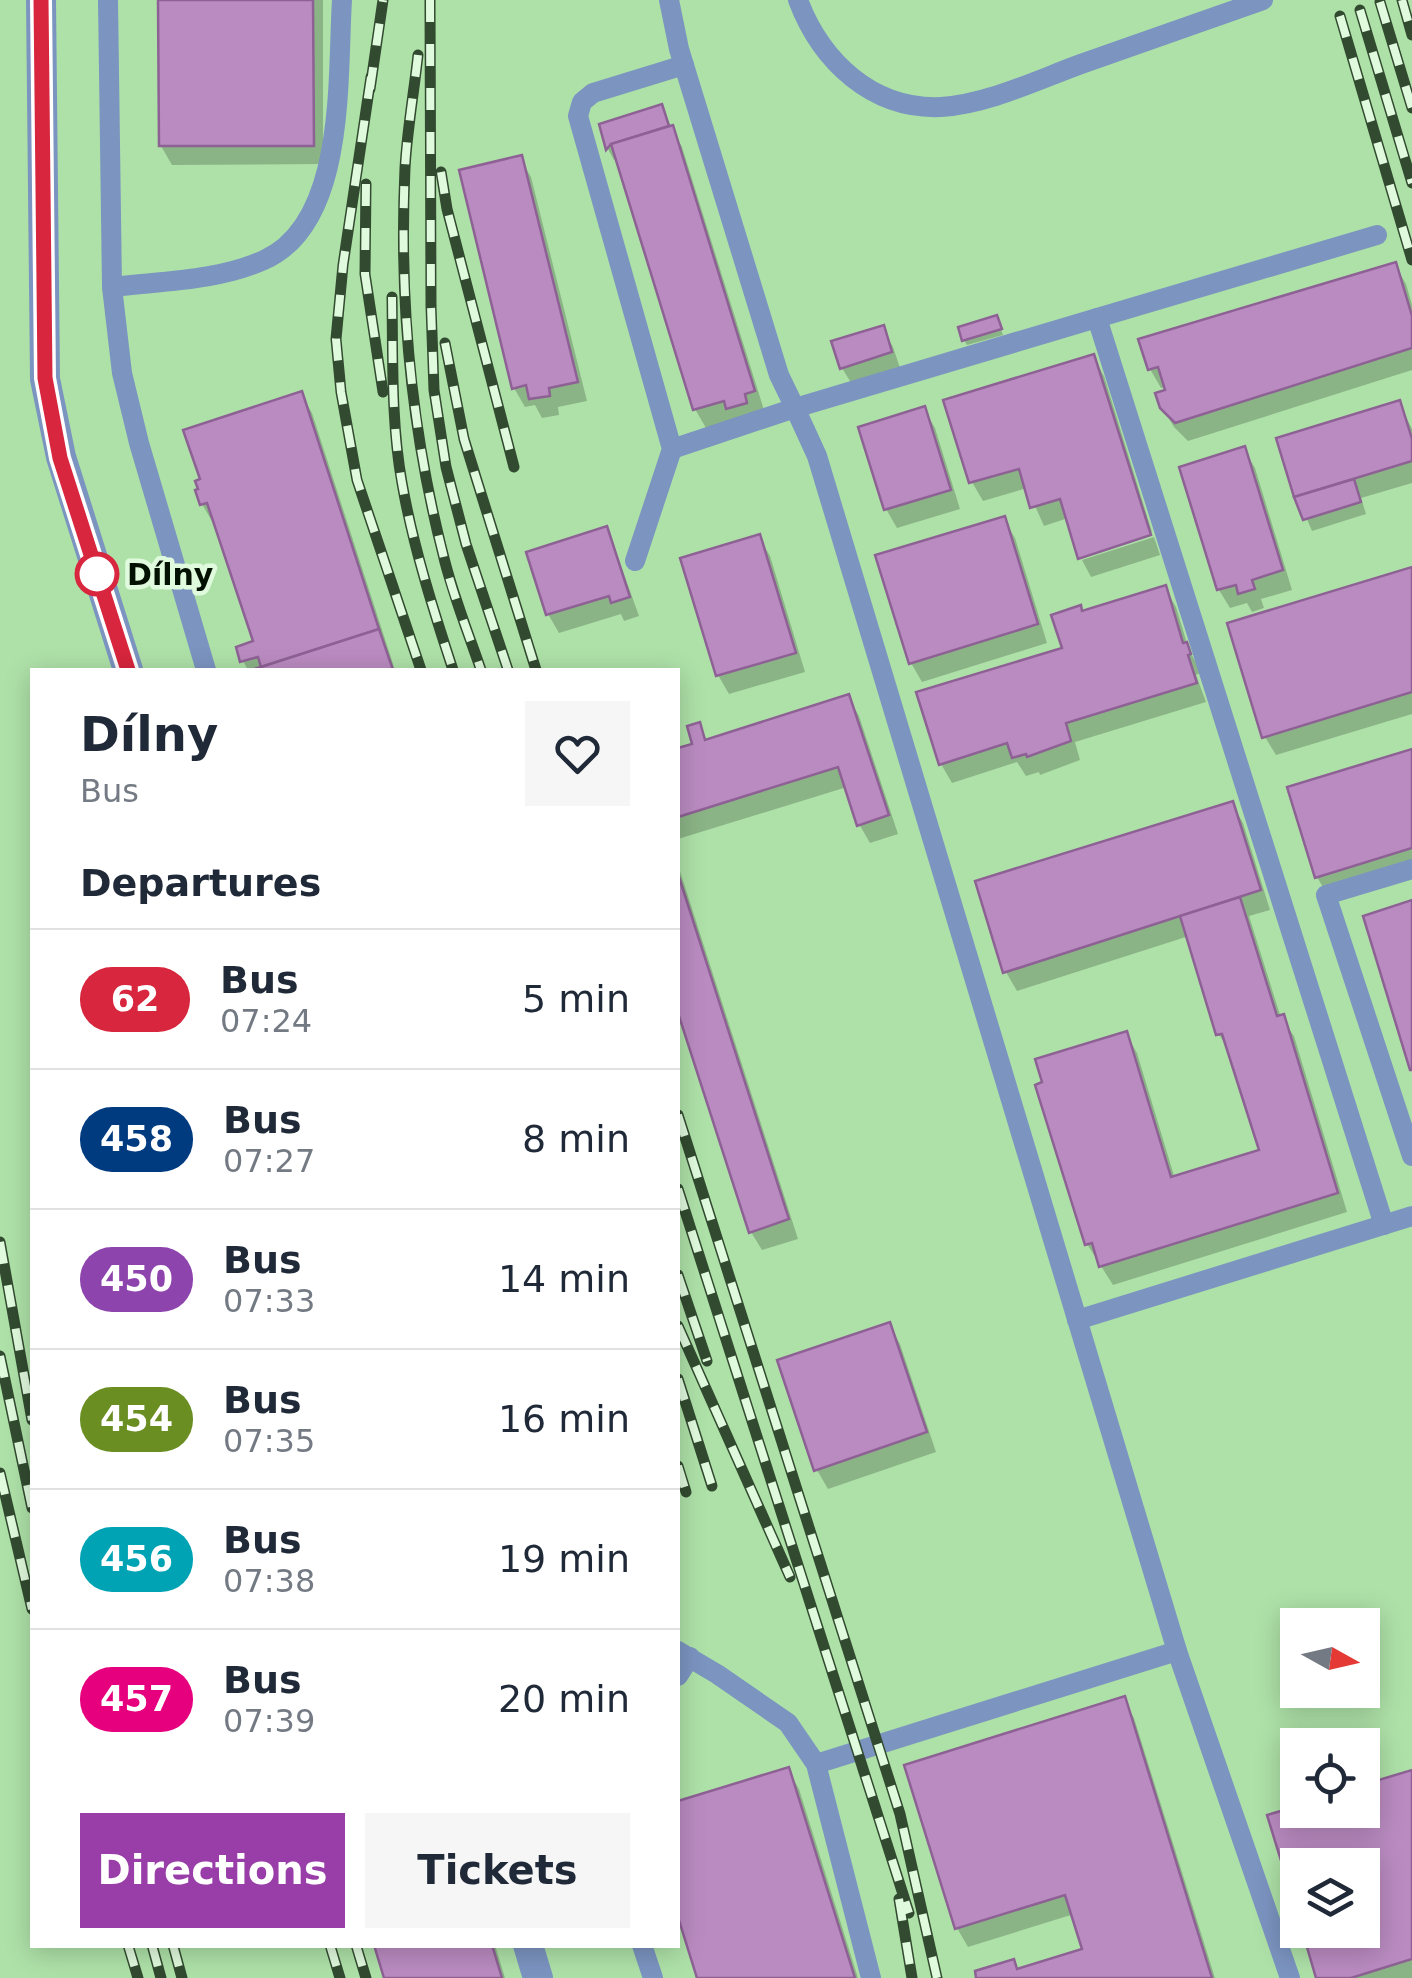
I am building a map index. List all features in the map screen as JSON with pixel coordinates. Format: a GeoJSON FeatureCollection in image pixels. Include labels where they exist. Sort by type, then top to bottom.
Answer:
{"type":"FeatureCollection","features":[{"type":"Feature","properties":{"kind":"street"},"geometry":{"type":"LineString","coordinates":[[41,0],[45,378],[60,458],[127,668]]}},
{"type":"Feature","properties":{"kind":"street"},"geometry":{"type":"LineString","coordinates":[[529,1948],[538,1978]]}},
{"type":"Feature","properties":{"kind":"lane"},"geometry":{"type":"LineString","coordinates":[[108,0],[112,287],[122,373],[205,668]]}},
{"type":"Feature","properties":{"kind":"lane"},"geometry":{"type":"LineString","coordinates":[[112,287],[235,270],[266,260],[302,230],[315,209],[332,148],[342,0]]}},
{"type":"Feature","properties":{"kind":"lane"},"geometry":{"type":"LineString","coordinates":[[669,0],[684,65],[779,374],[817,456],[1177,1652],[1290,1978]]}},
{"type":"Feature","properties":{"kind":"lane"},"geometry":{"type":"LineString","coordinates":[[798,0],[827,54],[842,71],[864,88],[890,100],[931,107],[999,93],[1262,0]]}},
{"type":"Feature","properties":{"kind":"lane"},"geometry":{"type":"LineString","coordinates":[[636,561],[672,448],[578,116],[582,102],[592,92],[684,65]]}},
{"type":"Feature","properties":{"kind":"lane"},"geometry":{"type":"LineString","coordinates":[[672,448],[1378,235]]}},
{"type":"Feature","properties":{"kind":"lane"},"geometry":{"type":"LineString","coordinates":[[1097,318],[1384,1225]]}},
{"type":"Feature","properties":{"kind":"lane"},"geometry":{"type":"LineString","coordinates":[[1412,869],[1326,895],[1412,1156]]}},
{"type":"Feature","properties":{"kind":"lane"},"geometry":{"type":"LineString","coordinates":[[1078,1320],[1412,1216]]}},
{"type":"Feature","properties":{"kind":"lane"},"geometry":{"type":"LineString","coordinates":[[816,1764],[1177,1652]]}},
{"type":"Feature","properties":{"kind":"lane"},"geometry":{"type":"LineString","coordinates":[[684,1654],[788,1723],[816,1764],[872,1978]]}},
{"type":"Feature","properties":{"kind":"lane"},"geometry":{"type":"LineString","coordinates":[[643,1948],[653,1978]]}},
{"type":"Feature","properties":{"kind":"building"},"geometry":{"type":"Polygon","coordinates":[[[158,0],[313,0],[314,146],[159,146],[158,0]]]}},
{"type":"Feature","properties":{"kind":"building"},"geometry":{"type":"Polygon","coordinates":[[[662,104],[669,126],[611,144],[606,150],[599,124],[662,104]]]}},
{"type":"Feature","properties":{"kind":"building"},"geometry":{"type":"Polygon","coordinates":[[[673,125],[755,391],[745,394],[747,403],[726,409],[724,401],[693,410],[611,144],[673,125]]]}},
{"type":"Feature","properties":{"kind":"building"},"geometry":{"type":"Polygon","coordinates":[[[522,155],[578,382],[549,388],[550,396],[529,399],[526,385],[512,389],[459,170],[522,155]]]}},
{"type":"Feature","properties":{"kind":"building"},"geometry":{"type":"Polygon","coordinates":[[[1396,262],[1412,316],[1412,348],[1175,423],[1160,408],[1155,393],[1165,390],[1158,367],[1148,370],[1138,339],[1396,262]]]}},
{"type":"Feature","properties":{"kind":"building"},"geometry":{"type":"Polygon","coordinates":[[[997,315],[1002,329],[962,341],[958,327],[997,315]]]}},
{"type":"Feature","properties":{"kind":"building"},"geometry":{"type":"Polygon","coordinates":[[[884,325],[892,352],[840,369],[831,341],[884,325]]]}},
{"type":"Feature","properties":{"kind":"building"},"geometry":{"type":"Polygon","coordinates":[[[1094,354],[1151,535],[1078,559],[1060,499],[1030,508],[1019,469],[969,483],[943,400],[1094,354]]]}},
{"type":"Feature","properties":{"kind":"building"},"geometry":{"type":"Polygon","coordinates":[[[302,391],[379,629],[261,667],[258,657],[240,662],[236,647],[253,641],[207,503],[200,505],[195,490],[195,481],[200,479],[183,430],[302,391]]]}},
{"type":"Feature","properties":{"kind":"building"},"geometry":{"type":"Polygon","coordinates":[[[1400,400],[1412,439],[1412,461],[1294,497],[1276,438],[1400,400]]]}},
{"type":"Feature","properties":{"kind":"building"},"geometry":{"type":"Polygon","coordinates":[[[925,406],[951,490],[884,510],[858,427],[925,406]]]}},
{"type":"Feature","properties":{"kind":"building"},"geometry":{"type":"Polygon","coordinates":[[[1245,446],[1283,570],[1252,580],[1255,589],[1238,594],[1236,585],[1217,590],[1179,467],[1245,446]]]}},
{"type":"Feature","properties":{"kind":"building"},"geometry":{"type":"Polygon","coordinates":[[[1354,479],[1361,502],[1303,520],[1294,497],[1354,479]]]}},
{"type":"Feature","properties":{"kind":"building"},"geometry":{"type":"Polygon","coordinates":[[[1005,516],[1038,624],[909,664],[875,555],[1005,516]]]}},
{"type":"Feature","properties":{"kind":"building"},"geometry":{"type":"Polygon","coordinates":[[[607,526],[630,597],[611,603],[609,596],[546,615],[526,552],[607,526]]]}},
{"type":"Feature","properties":{"kind":"building"},"geometry":{"type":"Polygon","coordinates":[[[760,534],[796,653],[716,676],[680,558],[760,534]]]}},
{"type":"Feature","properties":{"kind":"building"},"geometry":{"type":"Polygon","coordinates":[[[1412,567],[1412,692],[1262,738],[1227,623],[1412,567]]]}},
{"type":"Feature","properties":{"kind":"building"},"geometry":{"type":"Polygon","coordinates":[[[1166,585],[1183,643],[1187,642],[1191,654],[1188,655],[1197,683],[1066,723],[1071,741],[1027,757],[1026,754],[1012,758],[1007,743],[939,765],[916,692],[1062,648],[1051,615],[1081,605],[1082,611],[1166,585]]]}},
{"type":"Feature","properties":{"kind":"building"},"geometry":{"type":"Polygon","coordinates":[[[379,629],[392,668],[258,668],[379,629]]]}},
{"type":"Feature","properties":{"kind":"building"},"geometry":{"type":"Polygon","coordinates":[[[849,694],[889,815],[857,826],[838,767],[680,816],[680,747],[692,744],[687,726],[700,722],[705,740],[849,694]]]}},
{"type":"Feature","properties":{"kind":"building"},"geometry":{"type":"Polygon","coordinates":[[[1412,749],[1412,848],[1315,878],[1287,787],[1412,749]]]}},
{"type":"Feature","properties":{"kind":"building"},"geometry":{"type":"Polygon","coordinates":[[[1233,801],[1261,890],[1003,973],[975,881],[1233,801]]]}},
{"type":"Feature","properties":{"kind":"building"},"geometry":{"type":"Polygon","coordinates":[[[680,880],[789,1219],[749,1233],[680,1019],[680,880]]]}},
{"type":"Feature","properties":{"kind":"building"},"geometry":{"type":"Polygon","coordinates":[[[1240,897],[1277,1016],[1284,1014],[1338,1193],[1099,1267],[1092,1243],[1085,1245],[1035,1085],[1042,1082],[1035,1059],[1127,1031],[1171,1177],[1259,1150],[1222,1034],[1216,1035],[1180,916],[1240,897]]]}},
{"type":"Feature","properties":{"kind":"building"},"geometry":{"type":"Polygon","coordinates":[[[1412,900],[1412,1070],[1410,1070],[1363,916],[1412,900]]]}},
{"type":"Feature","properties":{"kind":"building"},"geometry":{"type":"Polygon","coordinates":[[[890,1322],[927,1432],[814,1471],[777,1360],[890,1322]]]}},
{"type":"Feature","properties":{"kind":"building"},"geometry":{"type":"Polygon","coordinates":[[[1125,1696],[1212,1978],[976,1978],[975,1971],[1014,1959],[1017,1969],[1082,1949],[1065,1895],[955,1929],[904,1765],[1125,1696]]]}},
{"type":"Feature","properties":{"kind":"building"},"geometry":{"type":"Polygon","coordinates":[[[789,1767],[855,1978],[697,1978],[680,1923],[680,1800],[789,1767]]]}},
{"type":"Feature","properties":{"kind":"building"},"geometry":{"type":"Polygon","coordinates":[[[1412,1770],[1412,1959],[1351,1978],[1316,1978],[1307,1948],[1380,1948],[1380,1848],[1280,1848],[1280,1857],[1267,1815],[1280,1811],[1280,1828],[1380,1828],[1380,1780],[1412,1770]]]}},
{"type":"Feature","properties":{"kind":"building"},"geometry":{"type":"Polygon","coordinates":[[[375,1948],[493,1948],[502,1978],[384,1978],[375,1948]]]}},
{"type":"Feature","properties":{"kind":"railway"},"geometry":{"type":"LineString","coordinates":[[370,89],[383,0]]}},
{"type":"Feature","properties":{"kind":"railway"},"geometry":{"type":"LineString","coordinates":[[430,0],[434,390],[446,467],[466,544],[507,668]]}},
{"type":"Feature","properties":{"kind":"railway"},"geometry":{"type":"LineString","coordinates":[[1402,0],[1412,35]]}},
{"type":"Feature","properties":{"kind":"railway"},"geometry":{"type":"LineString","coordinates":[[1380,2],[1412,108]]}},
{"type":"Feature","properties":{"kind":"railway"},"geometry":{"type":"LineString","coordinates":[[1360,10],[1412,183]]}},
{"type":"Feature","properties":{"kind":"railway"},"geometry":{"type":"LineString","coordinates":[[1340,16],[1412,260]]}},
{"type":"Feature","properties":{"kind":"railway"},"geometry":{"type":"LineString","coordinates":[[418,55],[406,154],[404,216],[410,362],[432,507],[451,583],[480,668]]}},
{"type":"Feature","properties":{"kind":"railway"},"geometry":{"type":"LineString","coordinates":[[371,77],[336,339],[357,480],[420,668]]}},
{"type":"Feature","properties":{"kind":"railway"},"geometry":{"type":"LineString","coordinates":[[441,172],[447,209],[514,467]]}},
{"type":"Feature","properties":{"kind":"railway"},"geometry":{"type":"LineString","coordinates":[[366,184],[365,274],[383,392]]}},
{"type":"Feature","properties":{"kind":"railway"},"geometry":{"type":"LineString","coordinates":[[392,297],[398,460],[418,554],[452,668]]}},
{"type":"Feature","properties":{"kind":"railway"},"geometry":{"type":"LineString","coordinates":[[445,343],[464,439],[535,668]]}},
{"type":"Feature","properties":{"kind":"railway"},"geometry":{"type":"LineString","coordinates":[[680,1121],[900,1814],[937,1978]]}},
{"type":"Feature","properties":{"kind":"railway"},"geometry":{"type":"LineString","coordinates":[[680,1195],[909,1913]]}},
{"type":"Feature","properties":{"kind":"railway"},"geometry":{"type":"LineString","coordinates":[[0,1242],[30,1409]]}},
{"type":"Feature","properties":{"kind":"railway"},"geometry":{"type":"LineString","coordinates":[[680,1281],[707,1361]]}},
{"type":"Feature","properties":{"kind":"railway"},"geometry":{"type":"LineString","coordinates":[[680,1330],[790,1577]]}},
{"type":"Feature","properties":{"kind":"railway"},"geometry":{"type":"LineString","coordinates":[[0,1356],[30,1498]]}},
{"type":"Feature","properties":{"kind":"railway"},"geometry":{"type":"LineString","coordinates":[[680,1385],[712,1486]]}},
{"type":"Feature","properties":{"kind":"railway"},"geometry":{"type":"LineString","coordinates":[[680,1472],[686,1492]]}},
{"type":"Feature","properties":{"kind":"railway"},"geometry":{"type":"LineString","coordinates":[[0,1473],[30,1600]]}},
{"type":"Feature","properties":{"kind":"railway"},"geometry":{"type":"LineString","coordinates":[[899,1899],[912,1978]]}},
{"type":"Feature","properties":{"kind":"railway"},"geometry":{"type":"LineString","coordinates":[[129,1948],[138,1978]]}},
{"type":"Feature","properties":{"kind":"railway"},"geometry":{"type":"LineString","coordinates":[[153,1948],[161,1978]]}},
{"type":"Feature","properties":{"kind":"railway"},"geometry":{"type":"LineString","coordinates":[[174,1948],[182,1978]]}},
{"type":"Feature","properties":{"kind":"railway"},"geometry":{"type":"LineString","coordinates":[[331,1948],[340,1978]]}},
{"type":"Feature","properties":{"kind":"railway"},"geometry":{"type":"LineString","coordinates":[[357,1948],[366,1978]]}},
{"type":"Feature","properties":{"kind":"bus line","name":"62"},"geometry":{"type":"LineString","coordinates":[[41,0],[45,378],[60,458],[127,668]]}},
{"type":"Feature","properties":{"kind":"place","name":"Dílny"},"geometry":{"type":"Point","coordinates":[97,574]}}]}
